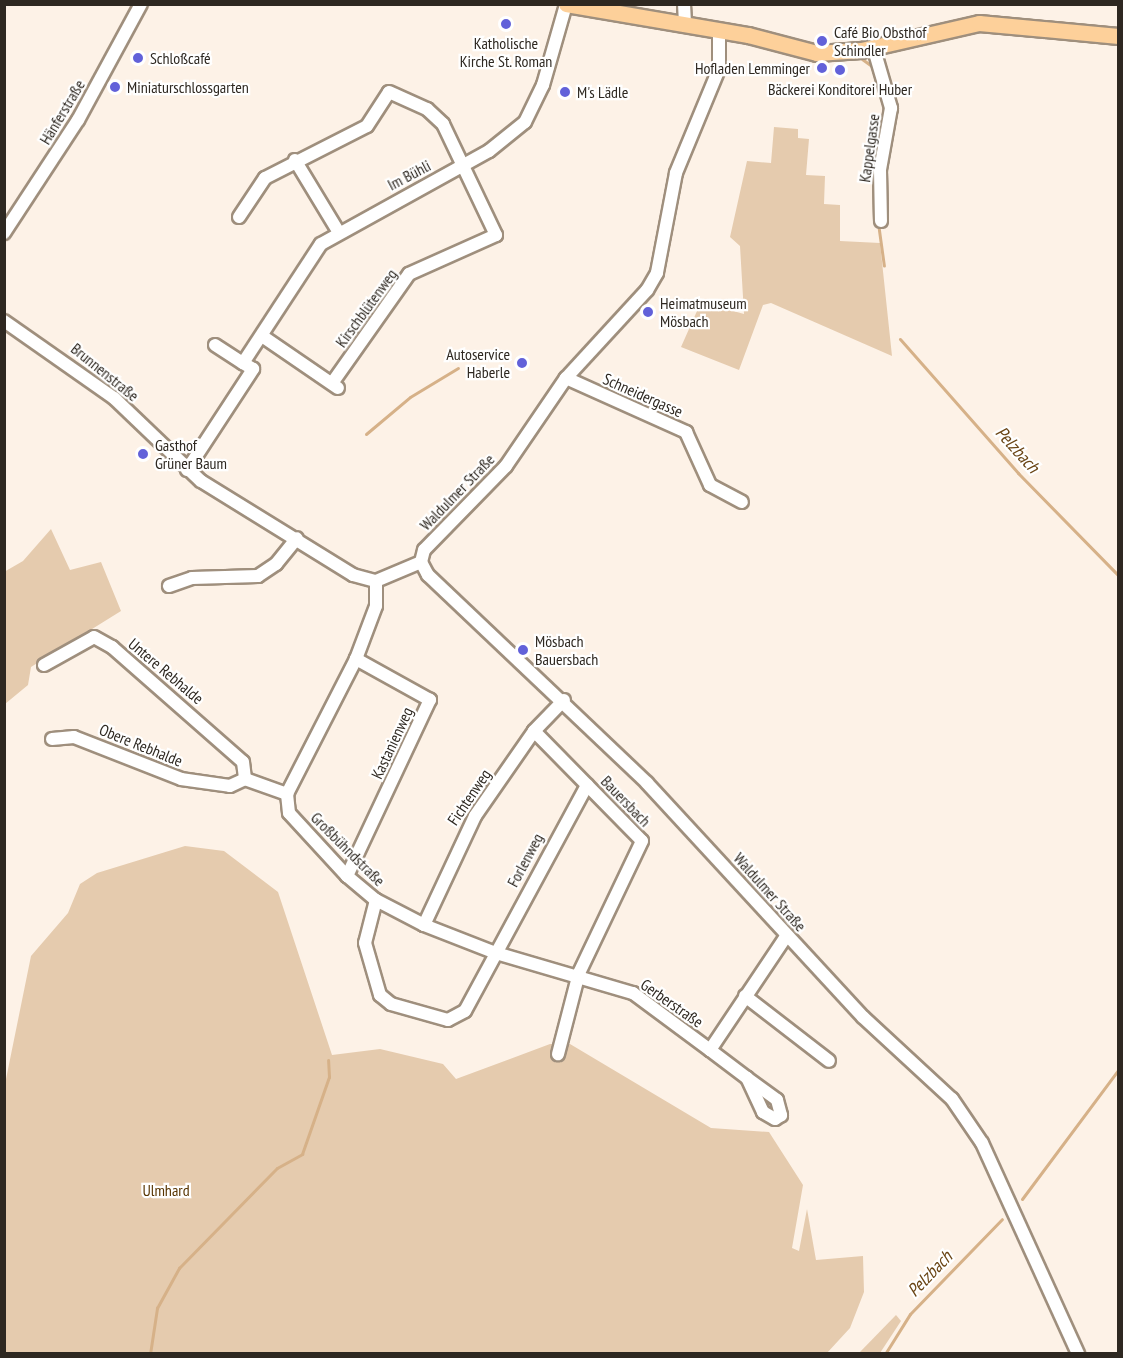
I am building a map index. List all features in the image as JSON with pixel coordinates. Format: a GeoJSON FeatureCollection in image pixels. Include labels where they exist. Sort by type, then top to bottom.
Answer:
{"type":"FeatureCollection","features":[{"type":"Feature","properties":{"kind":"main road"},"geometry":{"type":"LineString","coordinates":[[566,5],[589,7],[719,31],[817,53],[873,46],[979,23],[1119,36]]}},
{"type":"Feature","properties":{"kind":"street","name":"Hänferstraße"},"geometry":{"type":"LineString","coordinates":[[4,233],[78,120],[141,4]]}},
{"type":"Feature","properties":{"kind":"street"},"geometry":{"type":"LineString","coordinates":[[684,4],[686,26]]}},
{"type":"Feature","properties":{"kind":"street","name":"Im Bühli"},"geometry":{"type":"LineString","coordinates":[[243,363],[321,244],[338,231],[509,138],[536,106],[566,5]]}},
{"type":"Feature","properties":{"kind":"street","name":"Waldulmer Straße"},"geometry":{"type":"LineString","coordinates":[[719,31],[719,69],[675,172],[657,273],[647,290],[566,378],[506,466],[424,550],[421,562],[428,575],[564,700],[827,978],[952,1099],[974,1130],[1078,1353]]}},
{"type":"Feature","properties":{"kind":"street","name":"Kappelgasse"},"geometry":{"type":"LineString","coordinates":[[873,46],[891,108],[880,170],[881,221]]}},
{"type":"Feature","properties":{"kind":"street"},"geometry":{"type":"LineString","coordinates":[[239,217],[266,178],[295,160],[367,126],[389,92],[436,115],[461,166]]}},
{"type":"Feature","properties":{"kind":"street"},"geometry":{"type":"LineString","coordinates":[[295,160],[338,231]]}},
{"type":"Feature","properties":{"kind":"street","name":"Kirschblütenweg"},"geometry":{"type":"LineString","coordinates":[[262,336],[335,386],[409,274],[496,235],[461,166]]}},
{"type":"Feature","properties":{"kind":"street","name":"Brunnenstraße"},"geometry":{"type":"LineString","coordinates":[[4,321],[114,398],[188,470],[353,575],[376,581]]}},
{"type":"Feature","properties":{"kind":"street"},"geometry":{"type":"LineString","coordinates":[[188,470],[252,369],[215,345]]}},
{"type":"Feature","properties":{"kind":"street","name":"Schneidergasse"},"geometry":{"type":"LineString","coordinates":[[566,378],[686,432],[710,485],[742,502]]}},
{"type":"Feature","properties":{"kind":"street"},"geometry":{"type":"LineString","coordinates":[[169,586],[192,578],[258,576],[276,564],[297,538]]}},
{"type":"Feature","properties":{"kind":"street"},"geometry":{"type":"LineString","coordinates":[[287,794],[356,659],[376,606],[376,581],[421,562]]}},
{"type":"Feature","properties":{"kind":"street","name":"Untere Rebhalde"},"geometry":{"type":"LineString","coordinates":[[44,665],[94,637],[112,647],[243,762],[245,779]]}},
{"type":"Feature","properties":{"kind":"street","name":"Kastanienweg"},"geometry":{"type":"LineString","coordinates":[[347,876],[430,700],[356,659]]}},
{"type":"Feature","properties":{"kind":"street","name":"Fichtenweg"},"geometry":{"type":"LineString","coordinates":[[424,925],[456,846],[534,732],[564,700]]}},
{"type":"Feature","properties":{"kind":"street","name":"Bauersbach"},"geometry":{"type":"LineString","coordinates":[[534,732],[642,841],[579,974]]}},
{"type":"Feature","properties":{"kind":"street","name":"Obere Rebhalde"},"geometry":{"type":"LineString","coordinates":[[51,739],[74,736],[181,779],[230,786],[245,779],[287,794]]}},
{"type":"Feature","properties":{"kind":"street","name":"Forlenweg"},"geometry":{"type":"LineString","coordinates":[[376,900],[366,929],[366,954],[372,979],[391,1004],[448,1020],[465,1011],[477,995],[496,953],[588,785]]}},
{"type":"Feature","properties":{"kind":"street","name":"Großbühndstraße"},"geometry":{"type":"LineString","coordinates":[[287,794],[289,813],[347,876],[376,900],[424,925],[496,953],[579,974]]}},
{"type":"Feature","properties":{"kind":"street","name":"Gerberstraße"},"geometry":{"type":"LineString","coordinates":[[710,1050],[787,935]]}},
{"type":"Feature","properties":{"kind":"street"},"geometry":{"type":"LineString","coordinates":[[558,1054],[579,974]]}},
{"type":"Feature","properties":{"kind":"street","name":"Gerberstraße"},"geometry":{"type":"LineString","coordinates":[[579,974],[633,993],[747,1078]]}},
{"type":"Feature","properties":{"kind":"street"},"geometry":{"type":"LineString","coordinates":[[745,996],[829,1061]]}},
{"type":"Feature","properties":{"kind":"green space"},"geometry":{"type":"Polygon","coordinates":[[[774,127],[798,129],[798,138],[809,139],[806,175],[825,176],[824,204],[840,205],[840,241],[880,243],[892,356],[771,303],[763,305],[739,370],[681,347],[701,302],[744,314],[740,246],[730,237],[747,161],[771,163],[774,127]]]}},
{"type":"Feature","properties":{"kind":"green space"},"geometry":{"type":"Polygon","coordinates":[[[51,529],[70,570],[101,562],[121,611],[31,667],[28,685],[5,704],[4,572],[23,561],[51,529]]]}},
{"type":"Feature","properties":{"kind":"green space","name":"Ulmhard"},"geometry":{"type":"Polygon","coordinates":[[[185,846],[224,851],[278,892],[332,1055],[380,1049],[443,1064],[456,1079],[550,1044],[570,1044],[711,1128],[769,1132],[803,1185],[792,1248],[799,1251],[807,1209],[816,1260],[863,1256],[864,1292],[850,1328],[827,1353],[5,1354],[5,1084],[31,956],[68,913],[80,884],[97,873],[185,846]]]}},
{"type":"Feature","properties":{"kind":"green space"},"geometry":{"type":"Polygon","coordinates":[[[896,1315],[901,1321],[880,1353],[859,1353],[896,1315]]]}},
{"type":"Feature","properties":{"kind":"waterway"},"geometry":{"type":"LineString","coordinates":[[862,59],[873,67]]}},
{"type":"Feature","properties":{"kind":"waterway"},"geometry":{"type":"LineString","coordinates":[[878,223],[884,266]]}},
{"type":"Feature","properties":{"kind":"waterway","name":"Pelzbach"},"geometry":{"type":"LineString","coordinates":[[900,339],[1018,473],[1118,575]]}},
{"type":"Feature","properties":{"kind":"waterway"},"geometry":{"type":"LineString","coordinates":[[366,434],[410,397],[458,368]]}},
{"type":"Feature","properties":{"kind":"waterway"},"geometry":{"type":"LineString","coordinates":[[150,1354],[157,1308],[179,1268],[277,1168],[302,1154],[329,1077],[328,1060]]}},
{"type":"Feature","properties":{"kind":"waterway","name":"Pelzbach"},"geometry":{"type":"LineString","coordinates":[[1022,1199],[1118,1070]]}},
{"type":"Feature","properties":{"kind":"waterway","name":"Pelzbach"},"geometry":{"type":"LineString","coordinates":[[885,1354],[910,1314],[1002,1219]]}},
{"type":"Feature","properties":{"kind":"place","name":"Katholische Kirche St. Roman"},"geometry":{"type":"Point","coordinates":[506,24]}},
{"type":"Feature","properties":{"kind":"place","name":"Café Bio Obsthof Schindler"},"geometry":{"type":"Point","coordinates":[822,41]}},
{"type":"Feature","properties":{"kind":"place","name":"Schloßcafé"},"geometry":{"type":"Point","coordinates":[138,58]}},
{"type":"Feature","properties":{"kind":"place","name":"Hofladen Lemminger"},"geometry":{"type":"Point","coordinates":[822,68]}},
{"type":"Feature","properties":{"kind":"place","name":"Bäckerei Konditorei Huber"},"geometry":{"type":"Point","coordinates":[840,70]}},
{"type":"Feature","properties":{"kind":"place","name":"Miniaturschlossgarten"},"geometry":{"type":"Point","coordinates":[115,87]}},
{"type":"Feature","properties":{"kind":"place","name":"M's Lädle"},"geometry":{"type":"Point","coordinates":[565,92]}},
{"type":"Feature","properties":{"kind":"place","name":"Heimatmuseum Mösbach"},"geometry":{"type":"Point","coordinates":[648,312]}},
{"type":"Feature","properties":{"kind":"place","name":"Autoservice Haberle"},"geometry":{"type":"Point","coordinates":[522,363]}},
{"type":"Feature","properties":{"kind":"place","name":"Gasthof Grüner Baum"},"geometry":{"type":"Point","coordinates":[143,454]}},
{"type":"Feature","properties":{"kind":"place","name":"Mösbach Bauersbach"},"geometry":{"type":"Point","coordinates":[523,650]}}]}
